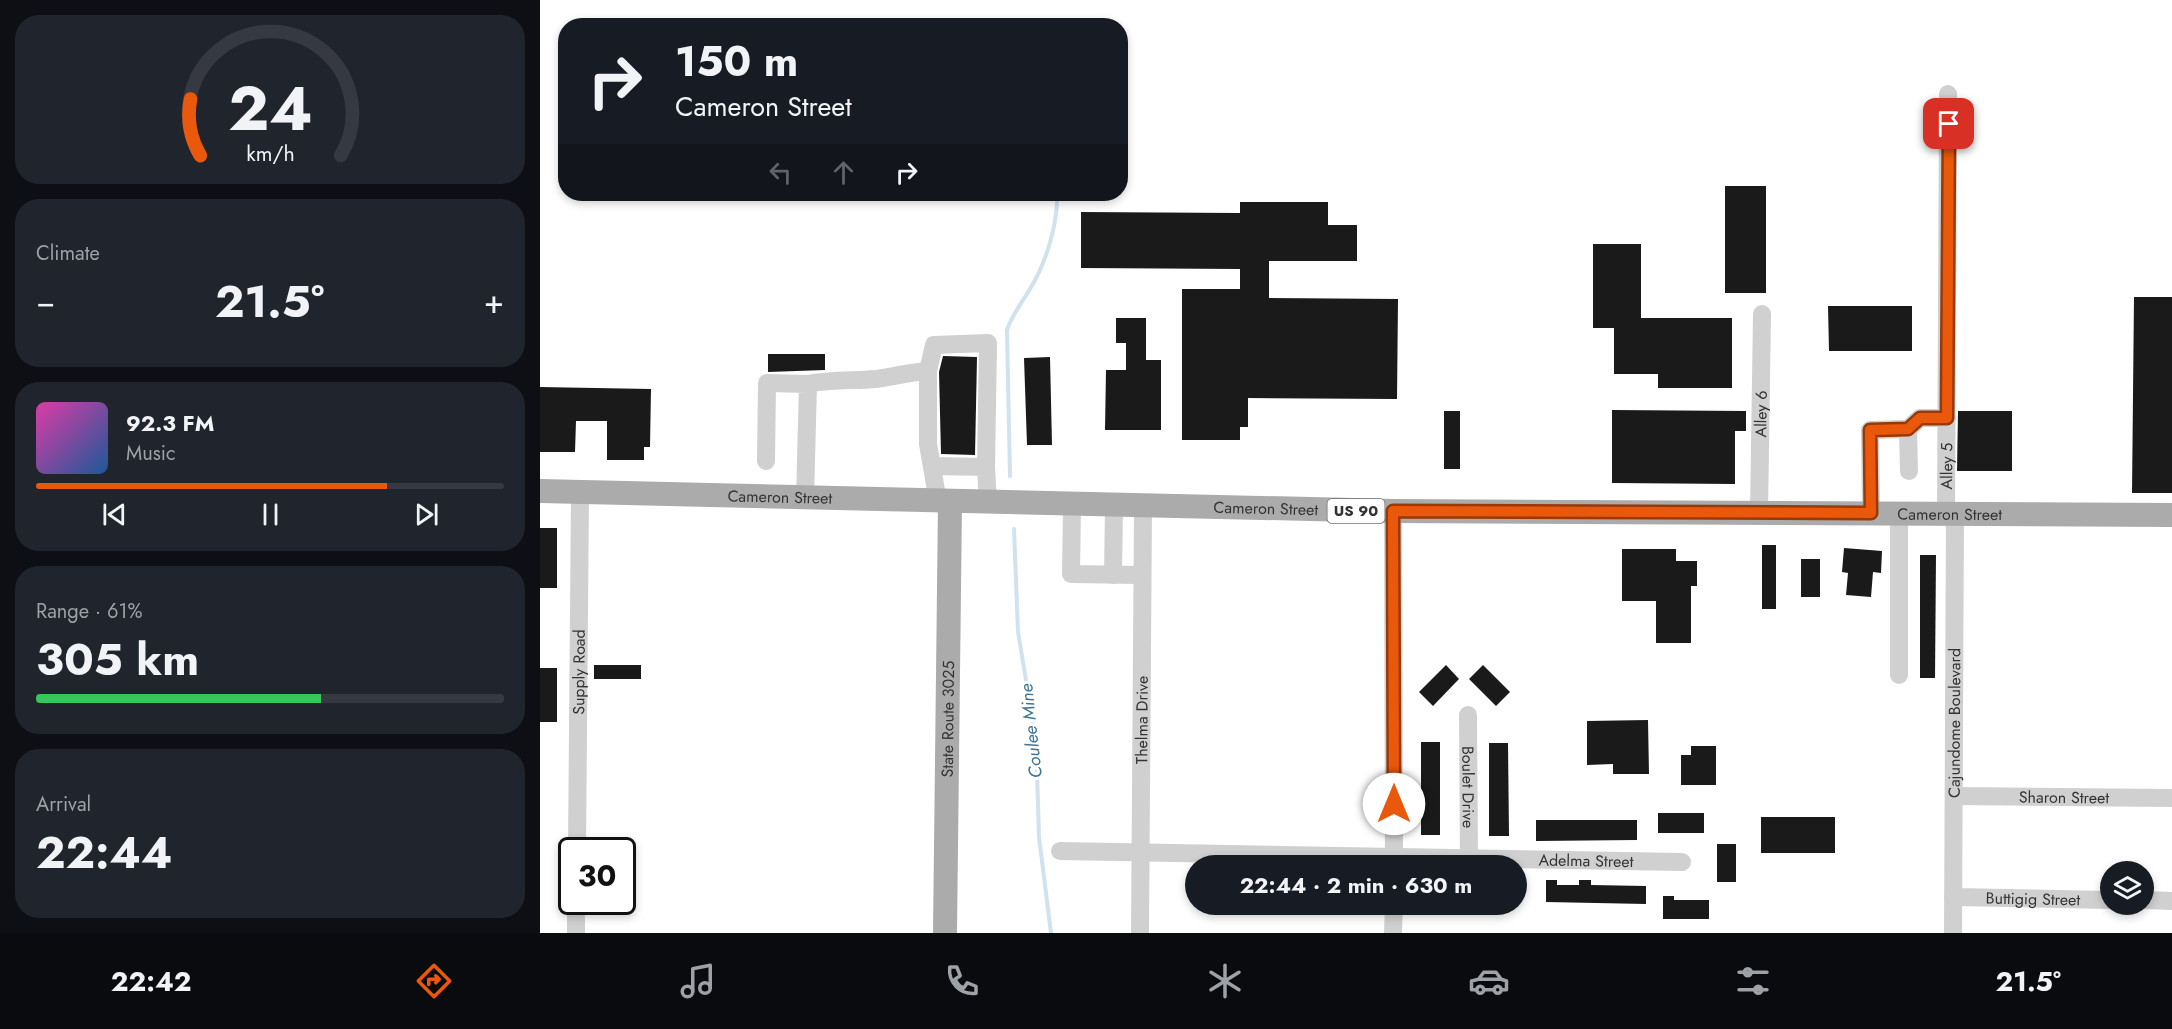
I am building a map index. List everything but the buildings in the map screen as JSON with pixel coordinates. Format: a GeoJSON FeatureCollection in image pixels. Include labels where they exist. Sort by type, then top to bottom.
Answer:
{"type":"FeatureCollection","features":[{"type":"Feature","properties":{"kind":"main road","name":"Cameron Street"},"geometry":{"type":"LineString","coordinates":[[540,491],[1072,506],[1393,511],[2172,514]]}},
{"type":"Feature","properties":{"kind":"main road","name":"State Route 3025"},"geometry":{"type":"LineString","coordinates":[[944,502],[945,933]]}},
{"type":"Feature","properties":{"kind":"street","name":"Alley 5"},"geometry":{"type":"LineString","coordinates":[[1948,94],[1947,418],[1951,514]]}},
{"type":"Feature","properties":{"kind":"street","name":"Alley 6"},"geometry":{"type":"LineString","coordinates":[[1759,514],[1762,314]]}},
{"type":"Feature","properties":{"kind":"street"},"geometry":{"type":"LineString","coordinates":[[944,502],[932,466],[928,444],[928,371],[934,345],[988,343],[986,466],[988,504]]}},
{"type":"Feature","properties":{"kind":"street"},"geometry":{"type":"LineString","coordinates":[[766,461],[767,383],[808,384],[877,379],[901,372],[928,371]]}},
{"type":"Feature","properties":{"kind":"street"},"geometry":{"type":"LineString","coordinates":[[806,498],[808,384]]}},
{"type":"Feature","properties":{"kind":"street"},"geometry":{"type":"LineString","coordinates":[[1871,513],[1870,430],[1908,429],[1920,418],[1947,418]]}},
{"type":"Feature","properties":{"kind":"street"},"geometry":{"type":"LineString","coordinates":[[1908,429],[1909,471]]}},
{"type":"Feature","properties":{"kind":"street"},"geometry":{"type":"LineString","coordinates":[[932,466],[986,466]]}},
{"type":"Feature","properties":{"kind":"street","name":"Supply Road"},"geometry":{"type":"LineString","coordinates":[[577,837],[580,492]]}},
{"type":"Feature","properties":{"kind":"street"},"geometry":{"type":"LineString","coordinates":[[1072,506],[1071,574],[1142,575]]}},
{"type":"Feature","properties":{"kind":"street"},"geometry":{"type":"LineString","coordinates":[[1113,574],[1114,506]]}},
{"type":"Feature","properties":{"kind":"street","name":"Thelma Drive"},"geometry":{"type":"LineString","coordinates":[[1140,933],[1143,507]]}},
{"type":"Feature","properties":{"kind":"street"},"geometry":{"type":"LineString","coordinates":[[1393,511],[1394,855]]}},
{"type":"Feature","properties":{"kind":"street"},"geometry":{"type":"LineString","coordinates":[[1899,514],[1899,675]]}},
{"type":"Feature","properties":{"kind":"street","name":"Cajundome Boulevard"},"geometry":{"type":"LineString","coordinates":[[1951,514],[1953,933]]}},
{"type":"Feature","properties":{"kind":"street","name":"Boulet Drive"},"geometry":{"type":"LineString","coordinates":[[1468,715],[1469,855]]}},
{"type":"Feature","properties":{"kind":"street","name":"Sharon Street"},"geometry":{"type":"LineString","coordinates":[[1954,796],[2172,798]]}},
{"type":"Feature","properties":{"kind":"street","name":"Adelma Street"},"geometry":{"type":"LineString","coordinates":[[1060,851],[1217,855]]}},
{"type":"Feature","properties":{"kind":"street","name":"Adelma Street"},"geometry":{"type":"LineString","coordinates":[[1527,861],[1682,862]]}},
{"type":"Feature","properties":{"kind":"street","name":"Buttigig Street"},"geometry":{"type":"LineString","coordinates":[[1953,897],[2100,900]]}},
{"type":"Feature","properties":{"kind":"street"},"geometry":{"type":"LineString","coordinates":[[2154,900],[2172,901]]}},
{"type":"Feature","properties":{"kind":"street"},"geometry":{"type":"LineString","coordinates":[[576,915],[576,933]]}},
{"type":"Feature","properties":{"kind":"street"},"geometry":{"type":"LineString","coordinates":[[1393,933],[1394,915]]}},
{"type":"Feature","properties":{"kind":"waterway","name":"Coulee Mine"},"geometry":{"type":"LineString","coordinates":[[1010,476],[1007,330],[1036,279],[1046,255],[1053,230],[1057,201]]}},
{"type":"Feature","properties":{"kind":"waterway","name":"Coulee Mine"},"geometry":{"type":"LineString","coordinates":[[1014,529],[1018,632],[1036,740],[1039,837],[1051,933]]}},
{"type":"Feature","properties":{"kind":"route"},"geometry":{"type":"LineString","coordinates":[[1394,804],[1393,511],[1871,513],[1870,430],[1908,429],[1920,418],[1947,418],[1949,124]]}}]}
